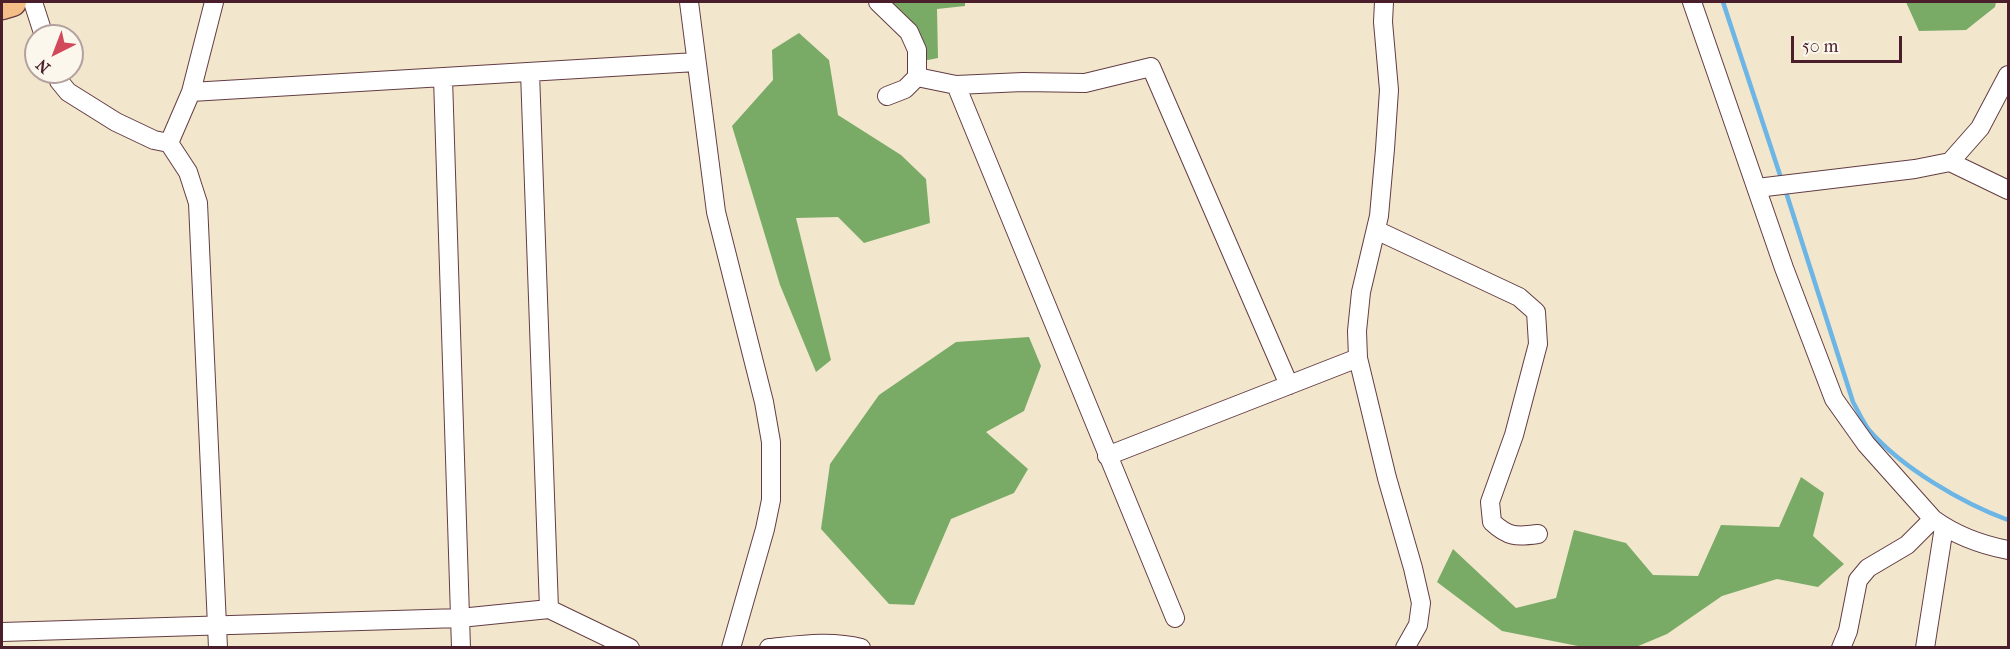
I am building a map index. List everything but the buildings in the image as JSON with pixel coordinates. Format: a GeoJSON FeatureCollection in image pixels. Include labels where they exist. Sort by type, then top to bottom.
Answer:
{"type":"FeatureCollection","features":[{"type":"Feature","properties":{"kind":"main road"},"geometry":{"type":"LineString","coordinates":[[2,5],[12,2]]}},
{"type":"Feature","properties":{"kind":"street"},"geometry":{"type":"LineString","coordinates":[[33,2],[40,24]]}},
{"type":"Feature","properties":{"kind":"street"},"geometry":{"type":"LineString","coordinates":[[170,143],[191,92],[214,2]]}},
{"type":"Feature","properties":{"kind":"street"},"geometry":{"type":"LineString","coordinates":[[688,2],[716,212],[764,402],[771,442],[771,500],[731,648]]}},
{"type":"Feature","properties":{"kind":"street"},"geometry":{"type":"LineString","coordinates":[[878,2],[909,32],[917,50],[918,76],[905,89],[887,96]]}},
{"type":"Feature","properties":{"kind":"street"},"geometry":{"type":"LineString","coordinates":[[1384,2],[1383,21],[1389,90],[1385,149],[1376,230],[1361,292],[1357,331],[1358,358],[1421,603],[1418,625],[1405,648]]}},
{"type":"Feature","properties":{"kind":"street"},"geometry":{"type":"LineString","coordinates":[[1692,2],[1834,399],[1866,444],[1939,523],[1990,546],[2008,550]]}},
{"type":"Feature","properties":{"kind":"street"},"geometry":{"type":"LineString","coordinates":[[191,92],[696,62]]}},
{"type":"Feature","properties":{"kind":"street"},"geometry":{"type":"LineString","coordinates":[[918,76],[957,85],[1023,82],[1085,83],[1151,67],[1289,385]]}},
{"type":"Feature","properties":{"kind":"street"},"geometry":{"type":"LineString","coordinates":[[530,72],[549,609]]}},
{"type":"Feature","properties":{"kind":"street"},"geometry":{"type":"LineString","coordinates":[[1950,162],[1980,128],[2008,75]]}},
{"type":"Feature","properties":{"kind":"street"},"geometry":{"type":"LineString","coordinates":[[443,78],[461,648]]}},
{"type":"Feature","properties":{"kind":"street"},"geometry":{"type":"LineString","coordinates":[[61,84],[68,92],[116,122],[154,140],[170,143],[188,172],[198,203],[218,648]]}},
{"type":"Feature","properties":{"kind":"street"},"geometry":{"type":"LineString","coordinates":[[957,85],[1175,618]]}},
{"type":"Feature","properties":{"kind":"street"},"geometry":{"type":"LineString","coordinates":[[1757,189],[1915,169],[1950,162],[2008,190]]}},
{"type":"Feature","properties":{"kind":"street"},"geometry":{"type":"LineString","coordinates":[[1376,230],[1519,297],[1536,312],[1538,344],[1514,435],[1490,502],[1492,522],[1504,534],[1538,534]]}},
{"type":"Feature","properties":{"kind":"street"},"geometry":{"type":"LineString","coordinates":[[1107,456],[1358,358]]}},
{"type":"Feature","properties":{"kind":"street"},"geometry":{"type":"LineString","coordinates":[[1841,648],[1848,631],[1858,580],[1868,568],[1939,523]]}},
{"type":"Feature","properties":{"kind":"street"},"geometry":{"type":"LineString","coordinates":[[1925,648],[1939,523]]}},
{"type":"Feature","properties":{"kind":"street"},"geometry":{"type":"LineString","coordinates":[[2,632],[460,618],[549,609],[630,648]]}},
{"type":"Feature","properties":{"kind":"street"},"geometry":{"type":"LineString","coordinates":[[769,648],[813,644],[850,645],[861,648]]}},
{"type":"Feature","properties":{"kind":"green space"},"geometry":{"type":"Polygon","coordinates":[[[884,2],[965,2],[965,6],[937,9],[938,58],[923,61],[884,2]]]}},
{"type":"Feature","properties":{"kind":"green space"},"geometry":{"type":"Polygon","coordinates":[[[1906,2],[1996,2],[1995,7],[1966,30],[1919,31],[1906,2]]]}},
{"type":"Feature","properties":{"kind":"green space"},"geometry":{"type":"Polygon","coordinates":[[[799,33],[829,60],[838,115],[901,155],[926,179],[930,223],[864,243],[838,217],[796,218],[831,360],[816,372],[780,285],[732,126],[773,80],[772,50],[799,33]]]}},
{"type":"Feature","properties":{"kind":"green space"},"geometry":{"type":"Polygon","coordinates":[[[1029,337],[1041,366],[1024,411],[986,432],[1028,469],[1014,493],[951,519],[914,605],[889,604],[821,529],[830,464],[879,395],[956,342],[1029,337]]]}},
{"type":"Feature","properties":{"kind":"green space"},"geometry":{"type":"Polygon","coordinates":[[[1801,477],[1824,493],[1813,536],[1844,564],[1818,587],[1777,579],[1722,596],[1667,634],[1636,647],[1588,648],[1502,631],[1437,582],[1453,549],[1516,608],[1556,598],[1574,530],[1626,543],[1653,575],[1698,576],[1721,525],[1779,527],[1801,477]]]}},
{"type":"Feature","properties":{"kind":"waterway"},"geometry":{"type":"LineString","coordinates":[[1723,2],[1782,181]]}},
{"type":"Feature","properties":{"kind":"waterway"},"geometry":{"type":"LineString","coordinates":[[1785,189],[1853,402],[1869,430],[1915,471],[1953,494],[2008,520]]}}]}
